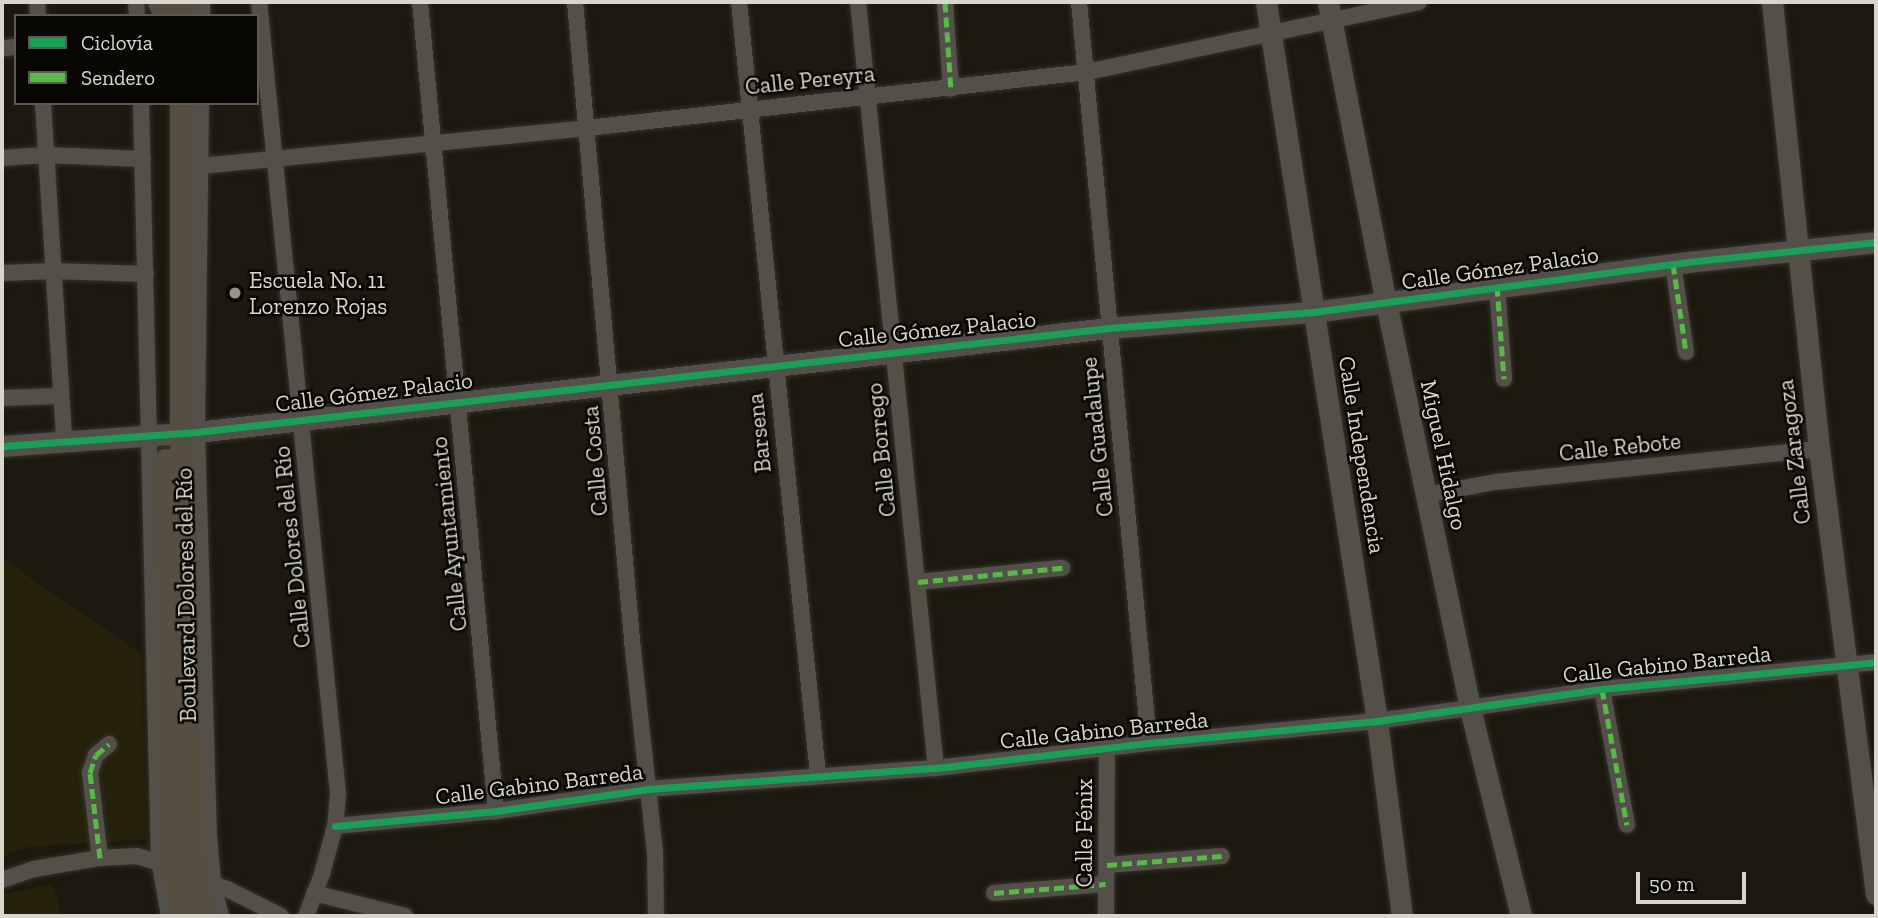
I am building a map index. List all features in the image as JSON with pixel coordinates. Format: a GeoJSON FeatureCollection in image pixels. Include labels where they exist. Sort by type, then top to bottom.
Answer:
{"type":"FeatureCollection","features":[{"type":"Feature","properties":{"kind":"main road","name":"Boulevard Dolores del Río"},"geometry":{"type":"LineString","coordinates":[[168,105],[173,433],[192,836],[205,882],[205,916]]}},
{"type":"Feature","properties":{"kind":"main road","name":"Boulevard Dolores del Río"},"geometry":{"type":"LineString","coordinates":[[182,105],[166,865],[182,916]]}},
{"type":"Feature","properties":{"kind":"street","name":"Calle Dolores del Río"},"geometry":{"type":"LineString","coordinates":[[259,2],[338,794],[335,826],[306,916]]}},
{"type":"Feature","properties":{"kind":"street","name":"Calle Ayuntamiento"},"geometry":{"type":"LineString","coordinates":[[420,2],[496,811]]}},
{"type":"Feature","properties":{"kind":"street","name":"Calle Costa"},"geometry":{"type":"LineString","coordinates":[[575,2],[655,851],[656,916]]}},
{"type":"Feature","properties":{"kind":"street","name":"Barsena"},"geometry":{"type":"LineString","coordinates":[[739,2],[818,775]]}},
{"type":"Feature","properties":{"kind":"street","name":"Calle Borrego"},"geometry":{"type":"LineString","coordinates":[[858,2],[936,768]]}},
{"type":"Feature","properties":{"kind":"street"},"geometry":{"type":"LineString","coordinates":[[945,2],[951,89]]}},
{"type":"Feature","properties":{"kind":"street","name":"Calle Guadalupe"},"geometry":{"type":"LineString","coordinates":[[1079,2],[1149,743]]}},
{"type":"Feature","properties":{"kind":"street","name":"Calle Independencia"},"geometry":{"type":"LineString","coordinates":[[1266,2],[1377,721],[1402,916]]}},
{"type":"Feature","properties":{"kind":"street","name":"Calle Pereyra"},"geometry":{"type":"LineString","coordinates":[[201,166],[587,128],[1087,72],[1272,34],[1330,12],[1419,2]]}},
{"type":"Feature","properties":{"kind":"street","name":"Calle Zaragoza"},"geometry":{"type":"LineString","coordinates":[[1772,2],[1819,449],[1876,894]]}},
{"type":"Feature","properties":{"kind":"street","name":"Miguel Hidalgo"},"geometry":{"type":"LineString","coordinates":[[1330,12],[1386,302],[1470,708],[1521,916]]}},
{"type":"Feature","properties":{"kind":"street"},"geometry":{"type":"LineString","coordinates":[[43,105],[59,396],[64,441]]}},
{"type":"Feature","properties":{"kind":"street"},"geometry":{"type":"LineString","coordinates":[[141,105],[146,274],[173,433]]}},
{"type":"Feature","properties":{"kind":"street"},"geometry":{"type":"LineString","coordinates":[[173,433],[201,166],[201,105]]}},
{"type":"Feature","properties":{"kind":"street"},"geometry":{"type":"LineString","coordinates":[[2,158],[45,155],[143,159]]}},
{"type":"Feature","properties":{"kind":"street","name":"Calle Gómez Palacio"},"geometry":{"type":"LineString","coordinates":[[2,446],[301,420],[1109,328],[1313,312],[1673,264],[1876,242]]}},
{"type":"Feature","properties":{"kind":"street"},"geometry":{"type":"LineString","coordinates":[[1673,264],[1686,352]]}},
{"type":"Feature","properties":{"kind":"street"},"geometry":{"type":"LineString","coordinates":[[2,273],[52,271],[146,274]]}},
{"type":"Feature","properties":{"kind":"street"},"geometry":{"type":"LineString","coordinates":[[1497,286],[1504,379]]}},
{"type":"Feature","properties":{"kind":"street"},"geometry":{"type":"LineString","coordinates":[[2,398],[59,396]]}},
{"type":"Feature","properties":{"kind":"street","name":"Calle Rebote"},"geometry":{"type":"LineString","coordinates":[[1426,495],[1495,482],[1819,449]]}},
{"type":"Feature","properties":{"kind":"street"},"geometry":{"type":"LineString","coordinates":[[918,582],[1062,568]]}},
{"type":"Feature","properties":{"kind":"street","name":"Calle Gabino Barreda"},"geometry":{"type":"LineString","coordinates":[[335,826],[496,811],[648,789],[936,768],[1107,750],[1149,743],[1377,721],[1602,689],[1876,662]]}},
{"type":"Feature","properties":{"kind":"street"},"geometry":{"type":"LineString","coordinates":[[1602,689],[1627,825]]}},
{"type":"Feature","properties":{"kind":"street"},"geometry":{"type":"LineString","coordinates":[[100,858],[90,773],[96,755],[109,744]]}},
{"type":"Feature","properties":{"kind":"street","name":"Calle Fénix"},"geometry":{"type":"LineString","coordinates":[[1106,916],[1107,750]]}},
{"type":"Feature","properties":{"kind":"street"},"geometry":{"type":"LineString","coordinates":[[2,880],[34,869],[100,858],[137,856],[166,865],[281,916]]}},
{"type":"Feature","properties":{"kind":"street"},"geometry":{"type":"LineString","coordinates":[[1107,865],[1222,856]]}},
{"type":"Feature","properties":{"kind":"street"},"geometry":{"type":"LineString","coordinates":[[166,865],[169,916]]}},
{"type":"Feature","properties":{"kind":"street"},"geometry":{"type":"LineString","coordinates":[[205,882],[221,916]]}},
{"type":"Feature","properties":{"kind":"street"},"geometry":{"type":"LineString","coordinates":[[994,893],[1107,884]]}},
{"type":"Feature","properties":{"kind":"street"},"geometry":{"type":"LineString","coordinates":[[314,893],[405,916]]}},
{"type":"Feature","properties":{"kind":"shaded area"},"geometry":{"type":"Polygon","coordinates":[[[2,558],[141,654],[147,839],[28,847],[2,857],[2,558]]]}},
{"type":"Feature","properties":{"kind":"shaded area"},"geometry":{"type":"Polygon","coordinates":[[[53,884],[61,916],[2,916],[2,894],[53,884]]]}},
{"type":"Feature","properties":{"kind":"marked path"},"geometry":{"type":"LineString","coordinates":[[945,2],[951,89]]}},
{"type":"Feature","properties":{"kind":"marked path"},"geometry":{"type":"LineString","coordinates":[[1673,264],[1686,352]]}},
{"type":"Feature","properties":{"kind":"marked path"},"geometry":{"type":"LineString","coordinates":[[1497,286],[1504,379]]}},
{"type":"Feature","properties":{"kind":"marked path"},"geometry":{"type":"LineString","coordinates":[[918,582],[1062,568]]}},
{"type":"Feature","properties":{"kind":"marked path"},"geometry":{"type":"LineString","coordinates":[[1602,689],[1627,825]]}},
{"type":"Feature","properties":{"kind":"marked path"},"geometry":{"type":"LineString","coordinates":[[100,858],[90,773],[96,755],[109,744]]}},
{"type":"Feature","properties":{"kind":"marked path"},"geometry":{"type":"LineString","coordinates":[[1107,865],[1222,856]]}},
{"type":"Feature","properties":{"kind":"marked path"},"geometry":{"type":"LineString","coordinates":[[994,893],[1106,884]]}},
{"type":"Feature","properties":{"kind":"cycle path"},"geometry":{"type":"LineString","coordinates":[[2,446],[197,432],[1109,328],[1313,312],[1687,262],[1876,242]]}},
{"type":"Feature","properties":{"kind":"cycle path"},"geometry":{"type":"LineString","coordinates":[[335,826],[496,811],[648,789],[936,768],[1149,743],[1377,721],[1602,689],[1876,662]]}},
{"type":"Feature","properties":{"kind":"place","name":"Escuela No. 11 Lorenzo Rojas"},"geometry":{"type":"Point","coordinates":[235,293]}}]}
